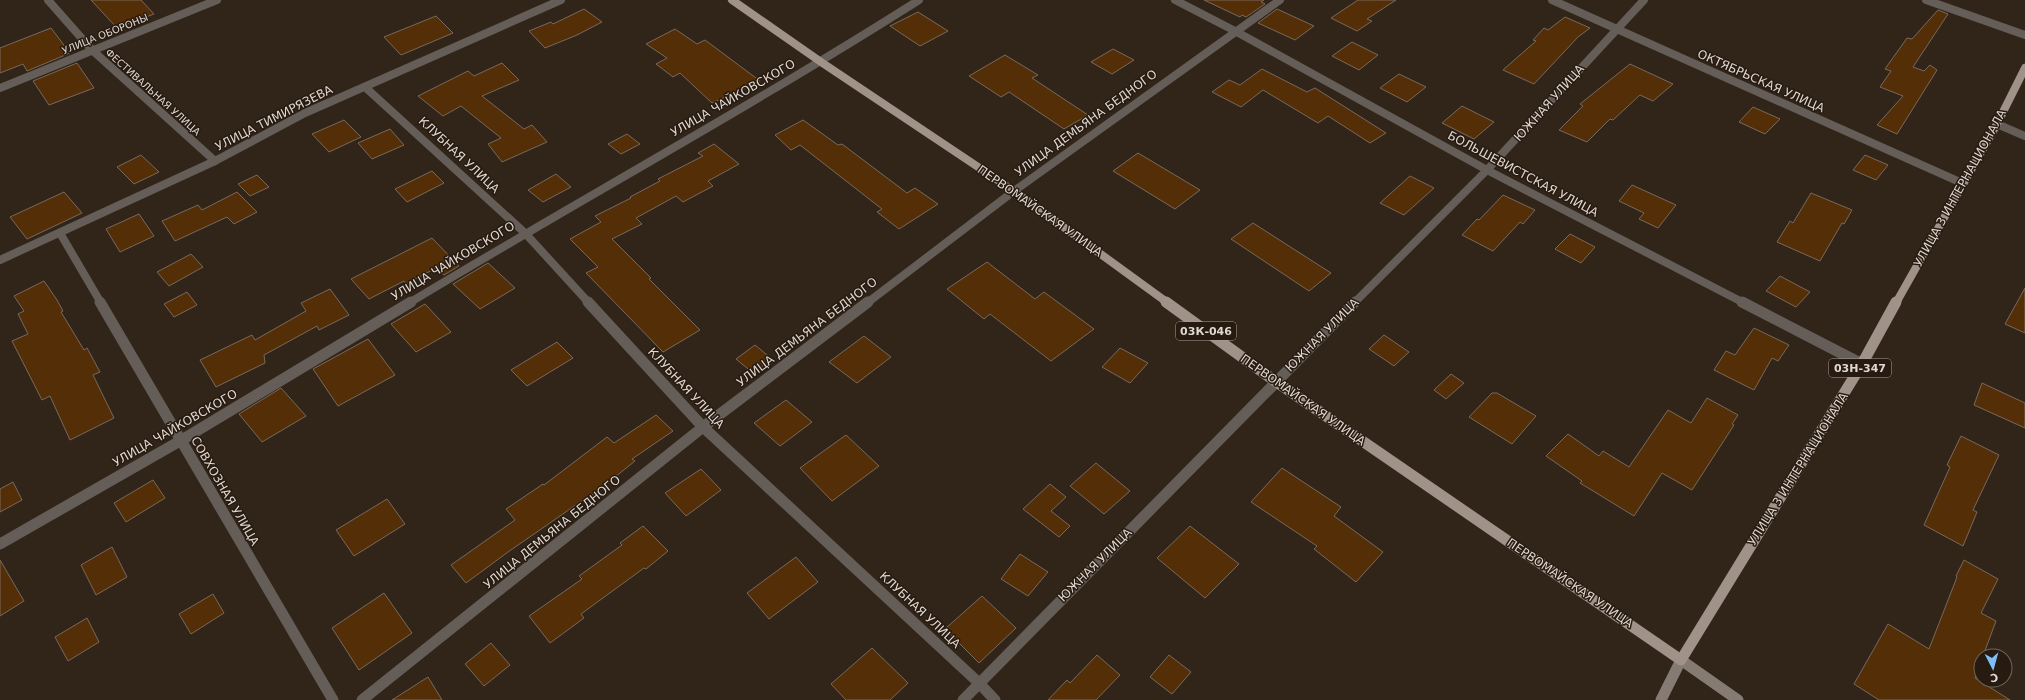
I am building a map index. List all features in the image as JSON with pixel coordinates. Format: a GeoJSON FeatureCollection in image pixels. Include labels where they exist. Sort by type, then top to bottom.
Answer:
{"type":"FeatureCollection","features":[{"type":"Feature","properties":{"kind":"main road","name":"ПЕРВОМАЙСКАЯ УЛИЦА"},"geometry":{"type":"LineString","coordinates":[[732,0],[821,62],[1014,191],[1275,382],[1738,700]]}},
{"type":"Feature","properties":{"kind":"main road","name":"УЛИЦА 3 ИНТЕРНАЦИОНАЛА"},"geometry":{"type":"LineString","coordinates":[[1661,700],[1681,660],[1862,364],[1962,183],[1997,124],[2025,68]]}},
{"type":"Feature","properties":{"kind":"street","name":"ФЕСТИВАЛЬНАЯ УЛИЦА"},"geometry":{"type":"LineString","coordinates":[[48,0],[92,50],[215,161]]}},
{"type":"Feature","properties":{"kind":"street","name":"УЛИЦА ОБОРОНЫ"},"geometry":{"type":"LineString","coordinates":[[0,88],[217,0]]}},
{"type":"Feature","properties":{"kind":"street","name":"УЛИЦА ТИМИРЯЗЕВА"},"geometry":{"type":"LineString","coordinates":[[0,260],[215,161],[305,113],[561,0]]}},
{"type":"Feature","properties":{"kind":"street","name":"УЛИЦА ЧАЙКОВСКОГО"},"geometry":{"type":"LineString","coordinates":[[0,544],[180,441],[525,233],[821,62],[919,0]]}},
{"type":"Feature","properties":{"kind":"street","name":"БОЛЬШЕВИСТСКАЯ УЛИЦА"},"geometry":{"type":"LineString","coordinates":[[1175,0],[1236,31],[1488,170],[1862,364]]}},
{"type":"Feature","properties":{"kind":"street","name":"УЛИЦА ДЕМЬЯНА БЕДНОГО"},"geometry":{"type":"LineString","coordinates":[[362,700],[703,427],[1014,191],[1280,0]]}},
{"type":"Feature","properties":{"kind":"street","name":"ОКТЯБРЬСКАЯ УЛИЦА"},"geometry":{"type":"LineString","coordinates":[[1552,0],[1962,183]]}},
{"type":"Feature","properties":{"kind":"street","name":"ЮЖНАЯ УЛИЦА"},"geometry":{"type":"LineString","coordinates":[[963,700],[1275,382],[1488,170],[1644,0]]}},
{"type":"Feature","properties":{"kind":"street"},"geometry":{"type":"LineString","coordinates":[[1926,0],[2025,35]]}},
{"type":"Feature","properties":{"kind":"street","name":"КЛУБНАЯ УЛИЦА"},"geometry":{"type":"LineString","coordinates":[[365,87],[525,233],[703,427],[979,683],[995,700]]}},
{"type":"Feature","properties":{"kind":"street"},"geometry":{"type":"LineString","coordinates":[[1997,124],[2025,136]]}},
{"type":"Feature","properties":{"kind":"street","name":"СОВХОЗНАЯ УЛИЦА"},"geometry":{"type":"LineString","coordinates":[[60,233],[180,441],[333,700]]}},
{"type":"Feature","properties":{"kind":"building"},"geometry":{"type":"Polygon","coordinates":[[[91,0],[141,0],[154,14],[117,28],[91,0]]]}},
{"type":"Feature","properties":{"kind":"building"},"geometry":{"type":"Polygon","coordinates":[[[1204,0],[1264,0],[1261,2],[1265,4],[1246,17],[1242,15],[1240,17],[1204,0]]]}},
{"type":"Feature","properties":{"kind":"building"},"geometry":{"type":"Polygon","coordinates":[[[1358,0],[1396,0],[1367,19],[1372,21],[1357,31],[1331,18],[1358,0]]]}},
{"type":"Feature","properties":{"kind":"building"},"geometry":{"type":"Polygon","coordinates":[[[584,9],[602,22],[577,35],[545,48],[529,31],[551,22],[553,24],[584,9]]]}},
{"type":"Feature","properties":{"kind":"building"},"geometry":{"type":"Polygon","coordinates":[[[1277,9],[1314,26],[1295,40],[1258,23],[1277,9]]]}},
{"type":"Feature","properties":{"kind":"building"},"geometry":{"type":"Polygon","coordinates":[[[1938,10],[1948,14],[1913,67],[1924,71],[1930,65],[1937,70],[1897,134],[1877,125],[1903,96],[1880,87],[1891,71],[1885,69],[1907,38],[1912,39],[1938,10]]]}},
{"type":"Feature","properties":{"kind":"building"},"geometry":{"type":"Polygon","coordinates":[[[918,12],[948,31],[920,46],[890,26],[918,12]]]}},
{"type":"Feature","properties":{"kind":"building"},"geometry":{"type":"Polygon","coordinates":[[[436,16],[453,33],[401,55],[384,37],[436,16]]]}},
{"type":"Feature","properties":{"kind":"building"},"geometry":{"type":"Polygon","coordinates":[[[1565,17],[1590,28],[1578,37],[1534,84],[1503,70],[1536,41],[1533,40],[1544,28],[1548,30],[1565,17]]]}},
{"type":"Feature","properties":{"kind":"building"},"geometry":{"type":"Polygon","coordinates":[[[51,28],[70,53],[27,71],[23,64],[0,73],[0,48],[51,28]]]}},
{"type":"Feature","properties":{"kind":"building"},"geometry":{"type":"Polygon","coordinates":[[[675,29],[697,44],[705,40],[760,81],[712,103],[680,73],[673,77],[656,64],[667,58],[646,44],[675,29]]]}},
{"type":"Feature","properties":{"kind":"building"},"geometry":{"type":"Polygon","coordinates":[[[1352,42],[1378,55],[1359,70],[1332,56],[1352,42]]]}},
{"type":"Feature","properties":{"kind":"building"},"geometry":{"type":"Polygon","coordinates":[[[1113,49],[1134,60],[1112,74],[1091,62],[1113,49]]]}},
{"type":"Feature","properties":{"kind":"building"},"geometry":{"type":"Polygon","coordinates":[[[1005,55],[1038,75],[1032,78],[1088,115],[1064,129],[1009,92],[1001,97],[969,76],[1005,55]]]}},
{"type":"Feature","properties":{"kind":"building"},"geometry":{"type":"Polygon","coordinates":[[[77,63],[94,88],[49,105],[33,81],[77,63]]]}},
{"type":"Feature","properties":{"kind":"building"},"geometry":{"type":"Polygon","coordinates":[[[502,63],[519,80],[482,96],[524,129],[532,125],[547,142],[502,162],[488,144],[501,138],[461,106],[443,116],[418,96],[468,71],[474,76],[502,63]]]}},
{"type":"Feature","properties":{"kind":"building"},"geometry":{"type":"Polygon","coordinates":[[[1630,64],[1673,84],[1653,101],[1640,95],[1613,120],[1610,119],[1587,142],[1559,130],[1583,106],[1580,104],[1630,64]]]}},
{"type":"Feature","properties":{"kind":"building"},"geometry":{"type":"Polygon","coordinates":[[[1262,69],[1307,92],[1315,88],[1386,133],[1370,143],[1328,116],[1318,123],[1263,90],[1241,107],[1212,92],[1229,80],[1240,85],[1262,69]]]}},
{"type":"Feature","properties":{"kind":"building"},"geometry":{"type":"Polygon","coordinates":[[[1399,74],[1426,87],[1407,102],[1380,88],[1399,74]]]}},
{"type":"Feature","properties":{"kind":"building"},"geometry":{"type":"Polygon","coordinates":[[[1462,106],[1494,122],[1474,139],[1442,123],[1462,106]]]}},
{"type":"Feature","properties":{"kind":"building"},"geometry":{"type":"Polygon","coordinates":[[[1753,107],[1780,119],[1765,134],[1739,122],[1753,107]]]}},
{"type":"Feature","properties":{"kind":"building"},"geometry":{"type":"Polygon","coordinates":[[[344,120],[361,137],[329,152],[312,134],[344,120]]]}},
{"type":"Feature","properties":{"kind":"building"},"geometry":{"type":"Polygon","coordinates":[[[803,120],[838,145],[842,144],[907,193],[915,188],[938,204],[899,229],[877,212],[882,209],[800,145],[791,150],[775,135],[803,120]]]}},
{"type":"Feature","properties":{"kind":"building"},"geometry":{"type":"Polygon","coordinates":[[[390,129],[404,145],[372,159],[358,143],[390,129]]]}},
{"type":"Feature","properties":{"kind":"building"},"geometry":{"type":"Polygon","coordinates":[[[627,134],[640,144],[621,154],[608,144],[627,134]]]}},
{"type":"Feature","properties":{"kind":"building"},"geometry":{"type":"Polygon","coordinates":[[[714,144],[739,164],[708,181],[713,186],[683,202],[676,196],[636,218],[642,224],[612,239],[651,278],[649,279],[700,330],[663,352],[586,273],[598,267],[570,239],[601,222],[595,216],[631,198],[630,197],[660,181],[658,179],[703,156],[698,153],[714,144]]]}},
{"type":"Feature","properties":{"kind":"building"},"geometry":{"type":"Polygon","coordinates":[[[1138,153],[1200,190],[1175,209],[1113,171],[1138,153]]]}},
{"type":"Feature","properties":{"kind":"building"},"geometry":{"type":"Polygon","coordinates":[[[141,155],[159,172],[134,184],[117,167],[141,155]]]}},
{"type":"Feature","properties":{"kind":"building"},"geometry":{"type":"Polygon","coordinates":[[[1865,155],[1888,165],[1876,180],[1853,170],[1865,155]]]}},
{"type":"Feature","properties":{"kind":"building"},"geometry":{"type":"Polygon","coordinates":[[[432,171],[444,183],[407,202],[395,189],[432,171]]]}},
{"type":"Feature","properties":{"kind":"building"},"geometry":{"type":"Polygon","coordinates":[[[556,174],[571,187],[543,202],[528,190],[556,174]]]}},
{"type":"Feature","properties":{"kind":"building"},"geometry":{"type":"Polygon","coordinates":[[[257,175],[269,187],[250,196],[238,184],[257,175]]]}},
{"type":"Feature","properties":{"kind":"building"},"geometry":{"type":"Polygon","coordinates":[[[1410,176],[1434,188],[1404,215],[1380,203],[1410,176]]]}},
{"type":"Feature","properties":{"kind":"building"},"geometry":{"type":"Polygon","coordinates":[[[1632,185],[1676,205],[1658,228],[1639,219],[1644,213],[1619,201],[1632,185]]]}},
{"type":"Feature","properties":{"kind":"building"},"geometry":{"type":"Polygon","coordinates":[[[64,192],[82,213],[27,239],[10,217],[64,192]]]}},
{"type":"Feature","properties":{"kind":"building"},"geometry":{"type":"Polygon","coordinates":[[[237,192],[257,212],[234,224],[227,217],[175,241],[162,221],[198,205],[202,210],[237,192]]]}},
{"type":"Feature","properties":{"kind":"building"},"geometry":{"type":"Polygon","coordinates":[[[1811,193],[1852,210],[1844,224],[1842,223],[1820,261],[1777,242],[1790,221],[1793,223],[1811,193]]]}},
{"type":"Feature","properties":{"kind":"building"},"geometry":{"type":"Polygon","coordinates":[[[1503,195],[1535,210],[1523,224],[1520,222],[1493,251],[1462,235],[1477,219],[1479,220],[1503,195]]]}},
{"type":"Feature","properties":{"kind":"building"},"geometry":{"type":"Polygon","coordinates":[[[139,214],[154,236],[120,252],[106,229],[139,214]]]}},
{"type":"Feature","properties":{"kind":"building"},"geometry":{"type":"Polygon","coordinates":[[[1253,223],[1331,273],[1309,291],[1231,239],[1253,223]]]}},
{"type":"Feature","properties":{"kind":"building"},"geometry":{"type":"Polygon","coordinates":[[[1570,234],[1595,247],[1581,263],[1555,249],[1570,234]]]}},
{"type":"Feature","properties":{"kind":"building"},"geometry":{"type":"Polygon","coordinates":[[[432,238],[459,266],[444,275],[436,268],[406,284],[404,281],[369,299],[351,279],[432,238]]]}},
{"type":"Feature","properties":{"kind":"building"},"geometry":{"type":"Polygon","coordinates":[[[191,254],[203,267],[169,286],[157,272],[191,254]]]}},
{"type":"Feature","properties":{"kind":"building"},"geometry":{"type":"Polygon","coordinates":[[[987,262],[1035,299],[1044,292],[1094,329],[1051,361],[990,314],[984,319],[947,289],[987,262]]]}},
{"type":"Feature","properties":{"kind":"building"},"geometry":{"type":"Polygon","coordinates":[[[488,263],[515,288],[480,309],[453,284],[488,263]]]}},
{"type":"Feature","properties":{"kind":"building"},"geometry":{"type":"Polygon","coordinates":[[[1780,276],[1810,292],[1796,307],[1766,291],[1780,276]]]}},
{"type":"Feature","properties":{"kind":"building"},"geometry":{"type":"Polygon","coordinates":[[[44,281],[57,300],[63,311],[61,312],[84,350],[87,348],[100,372],[93,375],[114,418],[70,440],[50,396],[42,400],[12,341],[28,334],[18,314],[24,311],[14,296],[44,281]]]}},
{"type":"Feature","properties":{"kind":"building"},"geometry":{"type":"Polygon","coordinates":[[[2025,288],[2025,333],[2005,324],[2025,288]]]}},
{"type":"Feature","properties":{"kind":"building"},"geometry":{"type":"Polygon","coordinates":[[[330,289],[349,315],[319,330],[317,326],[264,355],[265,363],[216,387],[200,360],[252,335],[255,340],[306,311],[301,303],[330,289]]]}},
{"type":"Feature","properties":{"kind":"building"},"geometry":{"type":"Polygon","coordinates":[[[187,292],[197,305],[174,317],[164,304],[187,292]]]}},
{"type":"Feature","properties":{"kind":"building"},"geometry":{"type":"Polygon","coordinates":[[[425,304],[451,332],[416,352],[391,324],[425,304]]]}},
{"type":"Feature","properties":{"kind":"building"},"geometry":{"type":"Polygon","coordinates":[[[1754,328],[1789,345],[1778,361],[1772,358],[1754,390],[1714,370],[1726,351],[1735,355],[1754,328]]]}},
{"type":"Feature","properties":{"kind":"building"},"geometry":{"type":"Polygon","coordinates":[[[1384,335],[1409,352],[1394,366],[1369,349],[1384,335]]]}},
{"type":"Feature","properties":{"kind":"building"},"geometry":{"type":"Polygon","coordinates":[[[864,336],[891,357],[857,383],[829,362],[864,336]]]}},
{"type":"Feature","properties":{"kind":"building"},"geometry":{"type":"Polygon","coordinates":[[[368,339],[395,375],[338,406],[313,369],[368,339]]]}},
{"type":"Feature","properties":{"kind":"building"},"geometry":{"type":"Polygon","coordinates":[[[557,342],[573,358],[527,386],[511,370],[557,342]]]}},
{"type":"Feature","properties":{"kind":"building"},"geometry":{"type":"Polygon","coordinates":[[[755,345],[772,359],[753,373],[736,359],[755,345]]]}},
{"type":"Feature","properties":{"kind":"building"},"geometry":{"type":"Polygon","coordinates":[[[1120,348],[1148,363],[1130,383],[1102,367],[1120,348]]]}},
{"type":"Feature","properties":{"kind":"building"},"geometry":{"type":"Polygon","coordinates":[[[1451,374],[1464,383],[1446,399],[1434,390],[1451,374]]]}},
{"type":"Feature","properties":{"kind":"building"},"geometry":{"type":"Polygon","coordinates":[[[1982,383],[2025,403],[2025,428],[1974,405],[1982,383]]]}},
{"type":"Feature","properties":{"kind":"building"},"geometry":{"type":"Polygon","coordinates":[[[281,388],[306,416],[262,442],[239,414],[281,388]]]}},
{"type":"Feature","properties":{"kind":"building"},"geometry":{"type":"Polygon","coordinates":[[[1492,393],[1497,393],[1536,416],[1512,444],[1469,417],[1492,393]]]}},
{"type":"Feature","properties":{"kind":"building"},"geometry":{"type":"Polygon","coordinates":[[[1707,398],[1738,415],[1732,424],[1734,425],[1692,490],[1662,473],[1634,516],[1580,483],[1582,481],[1546,456],[1568,434],[1599,456],[1603,451],[1629,467],[1668,410],[1691,423],[1707,398]]]}},
{"type":"Feature","properties":{"kind":"building"},"geometry":{"type":"Polygon","coordinates":[[[786,400],[812,422],[780,446],[754,423],[786,400]]]}},
{"type":"Feature","properties":{"kind":"building"},"geometry":{"type":"Polygon","coordinates":[[[656,415],[673,431],[632,459],[635,461],[585,501],[583,500],[466,583],[451,565],[515,520],[506,509],[543,484],[544,485],[607,437],[614,443],[656,415]]]}},
{"type":"Feature","properties":{"kind":"building"},"geometry":{"type":"Polygon","coordinates":[[[846,435],[879,466],[832,501],[800,468],[846,435]]]}},
{"type":"Feature","properties":{"kind":"building"},"geometry":{"type":"Polygon","coordinates":[[[1961,436],[1999,455],[1973,510],[1977,512],[1963,546],[1924,525],[1950,467],[1947,465],[1961,436]]]}},
{"type":"Feature","properties":{"kind":"building"},"geometry":{"type":"Polygon","coordinates":[[[1096,463],[1130,491],[1104,514],[1070,486],[1096,463]]]}},
{"type":"Feature","properties":{"kind":"building"},"geometry":{"type":"Polygon","coordinates":[[[1282,468],[1341,507],[1334,516],[1383,552],[1356,582],[1314,549],[1317,546],[1251,502],[1282,468]]]}},
{"type":"Feature","properties":{"kind":"building"},"geometry":{"type":"Polygon","coordinates":[[[701,469],[721,490],[686,516],[665,493],[701,469]]]}},
{"type":"Feature","properties":{"kind":"building"},"geometry":{"type":"Polygon","coordinates":[[[153,480],[165,498],[126,522],[114,503],[153,480]]]}},
{"type":"Feature","properties":{"kind":"building"},"geometry":{"type":"Polygon","coordinates":[[[13,482],[22,500],[0,512],[0,489],[13,482]]]}},
{"type":"Feature","properties":{"kind":"building"},"geometry":{"type":"Polygon","coordinates":[[[1050,484],[1066,497],[1051,511],[1070,526],[1059,537],[1023,509],[1050,484]]]}},
{"type":"Feature","properties":{"kind":"building"},"geometry":{"type":"Polygon","coordinates":[[[387,499],[405,524],[354,556],[336,530],[387,499]]]}},
{"type":"Feature","properties":{"kind":"building"},"geometry":{"type":"Polygon","coordinates":[[[643,526],[668,551],[646,569],[644,568],[581,614],[584,618],[550,643],[529,616],[582,579],[579,576],[622,545],[620,543],[643,526]]]}},
{"type":"Feature","properties":{"kind":"building"},"geometry":{"type":"Polygon","coordinates":[[[1190,526],[1239,564],[1205,598],[1157,558],[1190,526]]]}},
{"type":"Feature","properties":{"kind":"building"},"geometry":{"type":"Polygon","coordinates":[[[112,547],[127,577],[96,595],[81,565],[112,547]]]}},
{"type":"Feature","properties":{"kind":"building"},"geometry":{"type":"Polygon","coordinates":[[[1020,554],[1048,572],[1028,596],[1001,579],[1020,554]]]}},
{"type":"Feature","properties":{"kind":"building"},"geometry":{"type":"Polygon","coordinates":[[[796,557],[818,582],[769,619],[747,593],[796,557]]]}},
{"type":"Feature","properties":{"kind":"building"},"geometry":{"type":"Polygon","coordinates":[[[0,560],[24,601],[0,616],[0,560]]]}},
{"type":"Feature","properties":{"kind":"building"},"geometry":{"type":"Polygon","coordinates":[[[1964,560],[1998,579],[1981,613],[1996,621],[1986,648],[1973,648],[1973,688],[1991,688],[2010,700],[1879,700],[1854,684],[1888,624],[1929,649],[1957,577],[1956,576],[1964,560]]]}},
{"type":"Feature","properties":{"kind":"building"},"geometry":{"type":"Polygon","coordinates":[[[384,593],[412,633],[359,670],[332,628],[384,593]]]}},
{"type":"Feature","properties":{"kind":"building"},"geometry":{"type":"Polygon","coordinates":[[[213,594],[224,613],[191,634],[179,614],[213,594]]]}},
{"type":"Feature","properties":{"kind":"building"},"geometry":{"type":"Polygon","coordinates":[[[982,596],[1016,628],[979,663],[945,629],[982,596]]]}},
{"type":"Feature","properties":{"kind":"building"},"geometry":{"type":"Polygon","coordinates":[[[87,618],[99,642],[68,661],[55,637],[87,618]]]}},
{"type":"Feature","properties":{"kind":"building"},"geometry":{"type":"Polygon","coordinates":[[[491,643],[510,665],[484,686],[465,664],[491,643]]]}},
{"type":"Feature","properties":{"kind":"building"},"geometry":{"type":"Polygon","coordinates":[[[872,648],[908,683],[890,700],[846,700],[831,684],[872,648]]]}},
{"type":"Feature","properties":{"kind":"building"},"geometry":{"type":"Polygon","coordinates":[[[1097,655],[1120,675],[1096,700],[1048,700],[1067,680],[1070,683],[1097,655]]]}},
{"type":"Feature","properties":{"kind":"building"},"geometry":{"type":"Polygon","coordinates":[[[1169,655],[1191,672],[1172,694],[1150,677],[1169,655]]]}},
{"type":"Feature","properties":{"kind":"building"},"geometry":{"type":"Polygon","coordinates":[[[428,677],[442,700],[392,700],[428,677]]]}}]}
